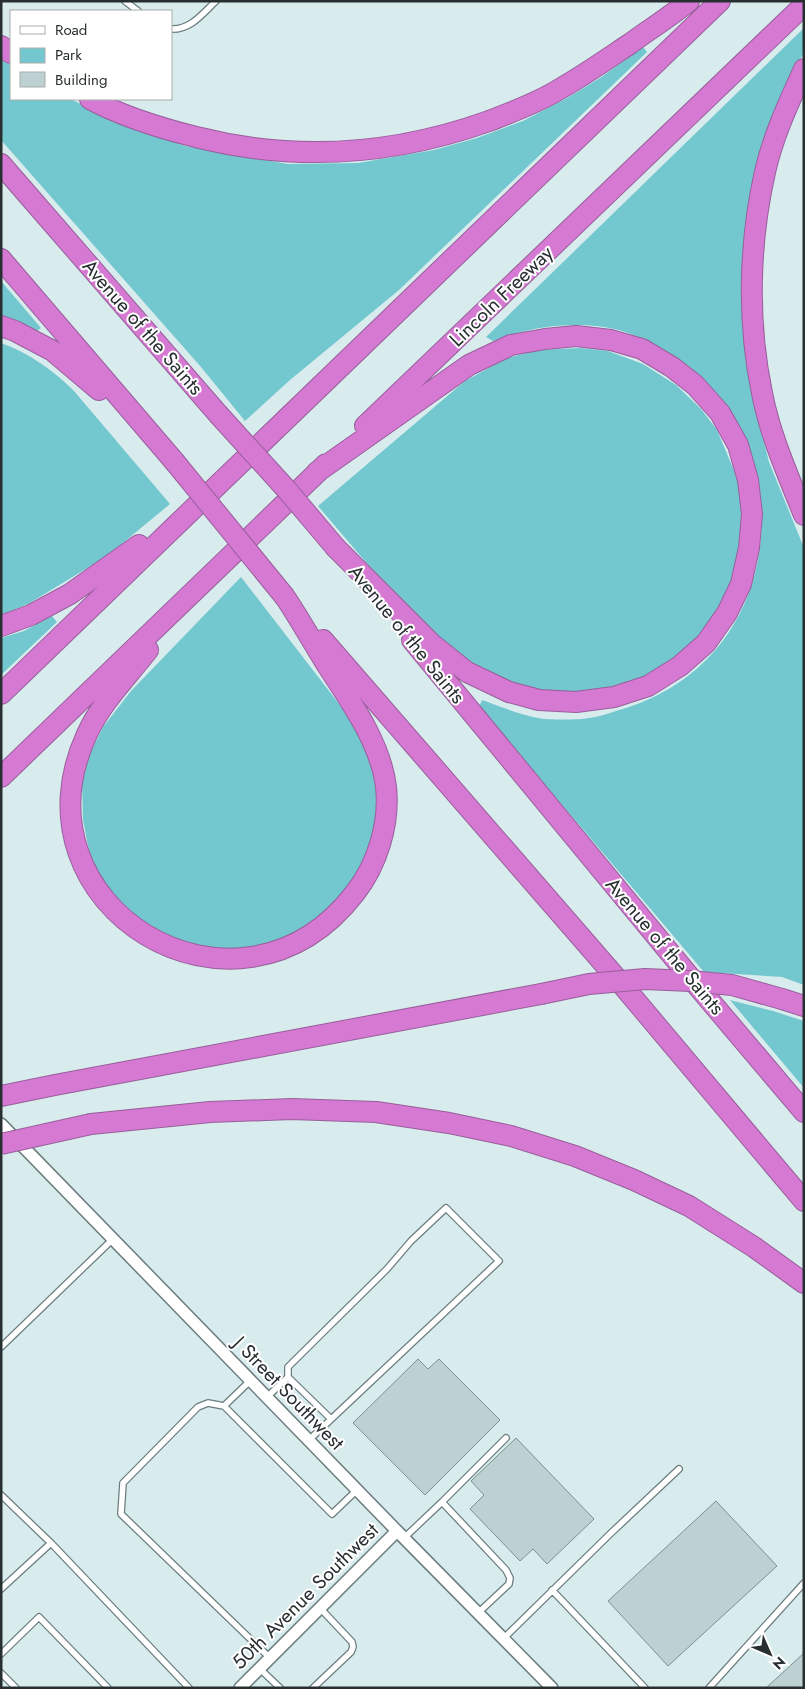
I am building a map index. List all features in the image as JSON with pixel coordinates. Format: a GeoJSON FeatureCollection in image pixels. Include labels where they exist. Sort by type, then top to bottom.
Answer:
{"type":"FeatureCollection","features":[{"type":"Feature","properties":{"kind":"highway"},"geometry":{"type":"LineString","coordinates":[[92,100],[164,129],[224,144],[272,151],[320,153],[372,150],[420,142],[463,130],[508,114],[541,99],[558,91],[612,56],[689,1]]}},
{"type":"Feature","properties":{"kind":"highway"},"geometry":{"type":"LineString","coordinates":[[1,694],[720,1]]}},
{"type":"Feature","properties":{"kind":"highway","name":"Lincoln Freeway"},"geometry":{"type":"LineString","coordinates":[[199,587],[804,5]]}},
{"type":"Feature","properties":{"kind":"highway"},"geometry":{"type":"LineString","coordinates":[[804,69],[782,117],[765,170],[755,227],[752,287],[753,339],[762,394],[779,454],[804,515]]}},
{"type":"Feature","properties":{"kind":"highway","name":"Avenue of the Saints"},"geometry":{"type":"LineString","coordinates":[[1,164],[336,548],[694,982],[804,1112]]}},
{"type":"Feature","properties":{"kind":"highway"},"geometry":{"type":"LineString","coordinates":[[1,259],[174,461],[285,596],[619,981],[804,1201]]}},
{"type":"Feature","properties":{"kind":"highway"},"geometry":{"type":"LineString","coordinates":[[1,326],[54,351],[148,431]]}},
{"type":"Feature","properties":{"kind":"highway"},"geometry":{"type":"LineString","coordinates":[[317,472],[469,365],[511,345],[545,338],[576,336],[611,340],[642,349],[672,367],[694,385],[720,413],[738,445],[748,480],[752,514],[749,548],[741,584],[727,613],[706,644],[680,666],[648,686],[614,697],[576,702],[539,700],[509,692],[467,672],[432,644],[336,548]]}},
{"type":"Feature","properties":{"kind":"highway"},"geometry":{"type":"LineString","coordinates":[[1,626],[31,615],[70,594],[122,558],[224,477]]}},
{"type":"Feature","properties":{"kind":"highway"},"geometry":{"type":"LineString","coordinates":[[199,587],[103,706],[87,733],[77,762],[72,782],[70,804],[79,854],[87,873],[118,914],[136,930],[156,941],[173,949],[203,958],[253,958],[279,951],[302,941],[325,926],[342,911],[360,887],[381,842],[386,813],[386,788],[381,762],[361,719],[285,596]]}},
{"type":"Feature","properties":{"kind":"highway"},"geometry":{"type":"LineString","coordinates":[[1,777],[199,587]]}},
{"type":"Feature","properties":{"kind":"highway"},"geometry":{"type":"LineString","coordinates":[[1,1096],[589,984],[645,979],[690,981],[732,986],[804,1006]]}},
{"type":"Feature","properties":{"kind":"highway"},"geometry":{"type":"LineString","coordinates":[[1,1144],[90,1124],[210,1112],[292,1109],[376,1112],[449,1123],[511,1136],[575,1156],[634,1180],[689,1206],[754,1247],[804,1282]]}},
{"type":"Feature","properties":{"kind":"street","name":"J Street Southwest"},"geometry":{"type":"LineString","coordinates":[[1,1124],[552,1688]]}},
{"type":"Feature","properties":{"kind":"street","name":"50th Avenue Southwest"},"geometry":{"type":"LineString","coordinates":[[240,1688],[320,1608],[401,1535]]}},
{"type":"Feature","properties":{"kind":"lane"},"geometry":{"type":"LineString","coordinates":[[125,1],[137,10]]}},
{"type":"Feature","properties":{"kind":"lane"},"geometry":{"type":"LineString","coordinates":[[172,29],[183,28],[192,24],[216,1]]}},
{"type":"Feature","properties":{"kind":"lane"},"geometry":{"type":"LineString","coordinates":[[309,1440],[499,1261],[446,1208],[411,1241],[387,1268],[288,1367],[288,1377],[331,1419]]}},
{"type":"Feature","properties":{"kind":"lane"},"geometry":{"type":"LineString","coordinates":[[1,1347],[114,1239]]}},
{"type":"Feature","properties":{"kind":"lane"},"geometry":{"type":"LineString","coordinates":[[267,1397],[288,1377]]}},
{"type":"Feature","properties":{"kind":"lane"},"geometry":{"type":"LineString","coordinates":[[224,1406],[251,1380]]}},
{"type":"Feature","properties":{"kind":"lane"},"geometry":{"type":"LineString","coordinates":[[270,1658],[121,1514],[123,1483],[198,1407],[208,1403],[224,1406],[332,1514],[357,1490]]}},
{"type":"Feature","properties":{"kind":"lane"},"geometry":{"type":"LineString","coordinates":[[401,1535],[442,1502],[506,1438]]}},
{"type":"Feature","properties":{"kind":"lane"},"geometry":{"type":"LineString","coordinates":[[503,1638],[680,1468]]}},
{"type":"Feature","properties":{"kind":"lane"},"geometry":{"type":"LineString","coordinates":[[1,1495],[50,1543],[189,1688]]}},
{"type":"Feature","properties":{"kind":"lane"},"geometry":{"type":"LineString","coordinates":[[442,1502],[506,1570],[510,1578],[509,1584],[478,1613]]}},
{"type":"Feature","properties":{"kind":"lane"},"geometry":{"type":"LineString","coordinates":[[1,1589],[50,1543]]}},
{"type":"Feature","properties":{"kind":"lane"},"geometry":{"type":"LineString","coordinates":[[709,1688],[804,1582]]}},
{"type":"Feature","properties":{"kind":"lane"},"geometry":{"type":"LineString","coordinates":[[552,1590],[645,1688]]}},
{"type":"Feature","properties":{"kind":"lane"},"geometry":{"type":"LineString","coordinates":[[313,1688],[354,1647],[352,1642],[320,1608]]}},
{"type":"Feature","properties":{"kind":"lane"},"geometry":{"type":"LineString","coordinates":[[1,1654],[39,1617],[108,1688]]}},
{"type":"Feature","properties":{"kind":"lane"},"geometry":{"type":"LineString","coordinates":[[259,1668],[280,1688]]}},
{"type":"Feature","properties":{"kind":"lane"},"geometry":{"type":"LineString","coordinates":[[1,1673],[16,1688]]}},
{"type":"Feature","properties":{"kind":"green space"},"geometry":{"type":"Polygon","coordinates":[[[804,28],[804,52],[779,100],[756,169],[743,320],[750,385],[769,462],[804,548],[804,985],[782,977],[704,972],[479,707],[482,700],[517,713],[538,718],[578,719],[592,718],[651,698],[682,681],[707,659],[729,633],[745,603],[756,571],[761,535],[761,498],[757,476],[744,448],[696,372],[681,360],[659,347],[619,330],[603,327],[588,325],[555,326],[539,328],[493,341],[486,337],[804,28]]]}},
{"type":"Feature","properties":{"kind":"green space"},"geometry":{"type":"Polygon","coordinates":[[[643,47],[647,52],[399,290],[290,380],[245,421],[201,367],[1,140],[1,60],[10,64],[10,100],[72,100],[127,125],[185,146],[288,164],[358,163],[434,150],[477,138],[523,121],[600,78],[643,47]]]}},
{"type":"Feature","properties":{"kind":"green space"},"geometry":{"type":"Polygon","coordinates":[[[1,281],[41,328],[37,331],[19,322],[1,317],[1,281]]]}},
{"type":"Feature","properties":{"kind":"green space"},"geometry":{"type":"Polygon","coordinates":[[[1,343],[31,357],[66,383],[170,504],[118,547],[94,564],[28,604],[1,615],[1,343]]]}},
{"type":"Feature","properties":{"kind":"green space"},"geometry":{"type":"Polygon","coordinates":[[[580,348],[608,351],[643,364],[676,385],[701,409],[717,430],[738,480],[743,507],[743,538],[734,576],[708,627],[686,651],[653,673],[618,691],[543,694],[481,673],[449,650],[387,587],[318,506],[465,381],[507,358],[539,350],[580,348]]]}},
{"type":"Feature","properties":{"kind":"green space"},"geometry":{"type":"Polygon","coordinates":[[[241,577],[353,722],[371,761],[377,801],[376,817],[367,856],[356,879],[315,924],[259,949],[191,948],[145,925],[104,885],[89,851],[83,820],[82,784],[89,756],[103,727],[131,691],[241,577]]]}},
{"type":"Feature","properties":{"kind":"green space"},"geometry":{"type":"Polygon","coordinates":[[[52,616],[57,622],[1,675],[1,638],[24,631],[52,616]]]}},
{"type":"Feature","properties":{"kind":"green space"},"geometry":{"type":"Polygon","coordinates":[[[730,1000],[804,1021],[804,1088],[730,1000]]]}},
{"type":"Feature","properties":{"kind":"building"},"geometry":{"type":"Polygon","coordinates":[[[418,1359],[428,1369],[439,1359],[500,1420],[425,1495],[353,1423],[418,1359]]]}},
{"type":"Feature","properties":{"kind":"building"},"geometry":{"type":"Polygon","coordinates":[[[516,1438],[594,1519],[547,1564],[533,1549],[520,1561],[470,1509],[484,1495],[471,1481],[516,1438]]]}},
{"type":"Feature","properties":{"kind":"building"},"geometry":{"type":"Polygon","coordinates":[[[716,1501],[777,1566],[668,1666],[608,1601],[716,1501]]]}},
{"type":"Feature","properties":{"kind":"building"},"geometry":{"type":"Polygon","coordinates":[[[804,1653],[804,1688],[766,1688],[804,1653]]]}}]}
